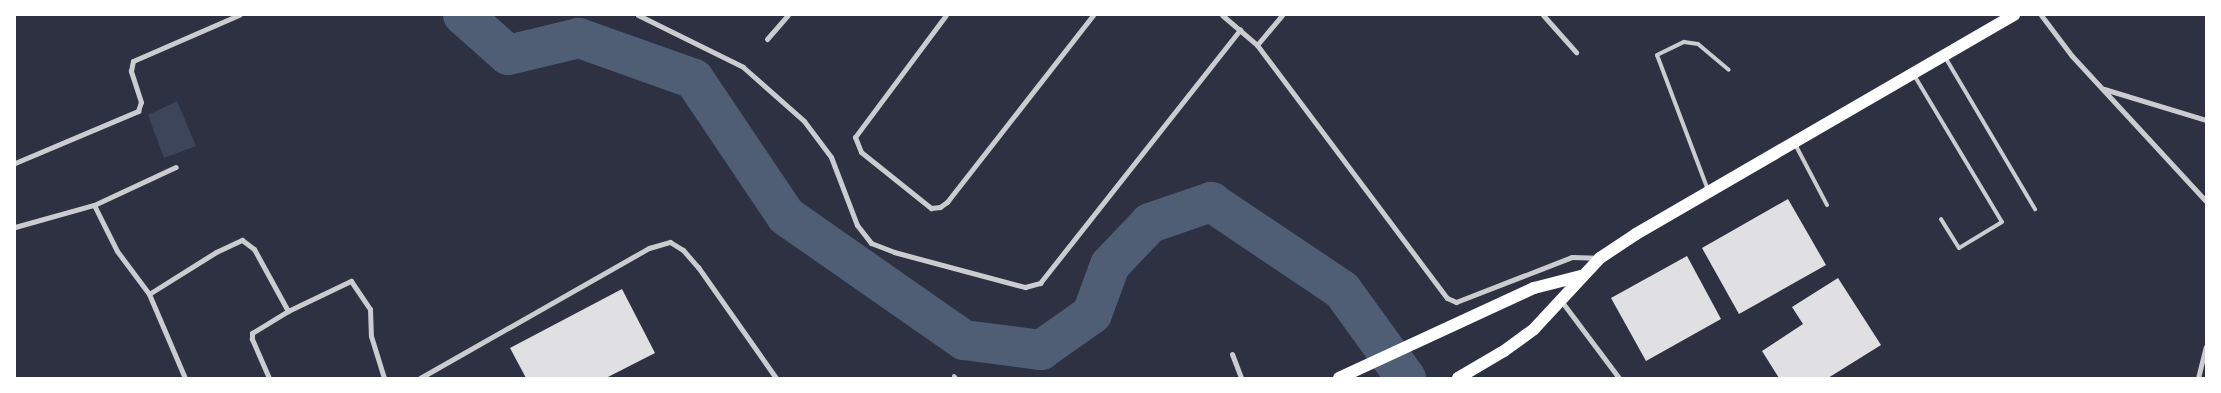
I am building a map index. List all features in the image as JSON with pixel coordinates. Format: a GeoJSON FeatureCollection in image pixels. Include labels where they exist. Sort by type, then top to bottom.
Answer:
{"type":"FeatureCollection","features":[{"type":"Feature","properties":{"kind":"main road"},"geometry":{"type":"LineString","coordinates":[[1458,378],[1472,371],[1534,329],[1581,276],[1600,258],[1794,142],[2014,15]]}},
{"type":"Feature","properties":{"kind":"main road"},"geometry":{"type":"LineString","coordinates":[[1340,378],[1534,288],[1581,276]]}},
{"type":"Feature","properties":{"kind":"street"},"geometry":{"type":"LineString","coordinates":[[15,164],[138,111],[141,102],[131,71],[133,61],[239,15]]}},
{"type":"Feature","properties":{"kind":"street"},"geometry":{"type":"LineString","coordinates":[[638,15],[743,67],[804,121],[831,157],[857,225],[871,243],[894,252],[1025,287],[1040,283],[1240,30]]}},
{"type":"Feature","properties":{"kind":"street"},"geometry":{"type":"LineString","coordinates":[[767,39],[788,15]]}},
{"type":"Feature","properties":{"kind":"street"},"geometry":{"type":"LineString","coordinates":[[946,15],[856,137],[861,152],[931,208],[940,207],[947,202],[1093,15]]}},
{"type":"Feature","properties":{"kind":"street"},"geometry":{"type":"LineString","coordinates":[[1222,15],[1257,44],[1448,298],[1456,302],[1572,257],[1600,258]]}},
{"type":"Feature","properties":{"kind":"street"},"geometry":{"type":"LineString","coordinates":[[1257,44],[1282,15]]}},
{"type":"Feature","properties":{"kind":"street"},"geometry":{"type":"LineString","coordinates":[[1543,15],[1576,52]]}},
{"type":"Feature","properties":{"kind":"street"},"geometry":{"type":"LineString","coordinates":[[2041,15],[2072,56],[2206,201]]}},
{"type":"Feature","properties":{"kind":"street"},"geometry":{"type":"LineString","coordinates":[[2104,89],[2206,120]]}},
{"type":"Feature","properties":{"kind":"street"},"geometry":{"type":"LineString","coordinates":[[15,227],[94,204],[176,167]]}},
{"type":"Feature","properties":{"kind":"street"},"geometry":{"type":"LineString","coordinates":[[94,204],[117,252],[149,294],[185,378]]}},
{"type":"Feature","properties":{"kind":"street"},"geometry":{"type":"LineString","coordinates":[[149,294],[216,252],[242,240],[254,249],[288,311]]}},
{"type":"Feature","properties":{"kind":"street"},"geometry":{"type":"LineString","coordinates":[[420,378],[649,248],[670,242],[683,250],[698,267],[776,378]]}},
{"type":"Feature","properties":{"kind":"street"},"geometry":{"type":"LineString","coordinates":[[269,378],[252,339],[252,333],[288,311],[351,281],[370,309],[371,336],[384,378]]}},
{"type":"Feature","properties":{"kind":"street"},"geometry":{"type":"LineString","coordinates":[[1560,299],[1619,378]]}},
{"type":"Feature","properties":{"kind":"street"},"geometry":{"type":"LineString","coordinates":[[2198,378],[2206,348]]}},
{"type":"Feature","properties":{"kind":"street"},"geometry":{"type":"LineString","coordinates":[[1232,354],[1241,378]]}},
{"type":"Feature","properties":{"kind":"lane"},"geometry":{"type":"LineString","coordinates":[[1709,192],[1657,55],[1684,42],[1698,44],[1729,70]]}},
{"type":"Feature","properties":{"kind":"lane"},"geometry":{"type":"LineString","coordinates":[[1944,55],[2035,209]]}},
{"type":"Feature","properties":{"kind":"lane"},"geometry":{"type":"LineString","coordinates":[[1913,73],[2002,222],[1959,248],[1941,219]]}},
{"type":"Feature","properties":{"kind":"lane"},"geometry":{"type":"LineString","coordinates":[[1794,142],[1827,205]]}},
{"type":"Feature","properties":{"kind":"shaded area"},"geometry":{"type":"Polygon","coordinates":[[[177,101],[196,146],[164,158],[148,115],[177,101]]]}},
{"type":"Feature","properties":{"kind":"building"},"geometry":{"type":"Polygon","coordinates":[[[1788,199],[1826,265],[1739,314],[1702,248],[1788,199]]]}},
{"type":"Feature","properties":{"kind":"building"},"geometry":{"type":"Polygon","coordinates":[[[1687,256],[1721,319],[1646,361],[1611,298],[1687,256]]]}},
{"type":"Feature","properties":{"kind":"building"},"geometry":{"type":"Polygon","coordinates":[[[1838,278],[1881,345],[1828,378],[1779,378],[1762,351],[1803,324],[1792,307],[1838,278]]]}},
{"type":"Feature","properties":{"kind":"building"},"geometry":{"type":"Polygon","coordinates":[[[622,289],[655,353],[606,378],[526,378],[510,348],[622,289]]]}},
{"type":"Feature","properties":{"kind":"waterway"},"geometry":{"type":"LineString","coordinates":[[463,15],[508,55],[579,38],[694,79],[786,216],[964,340],[1041,350],[1092,314],[1110,265],[1150,223],[1211,202],[1342,290],[1406,378]]}}]}
